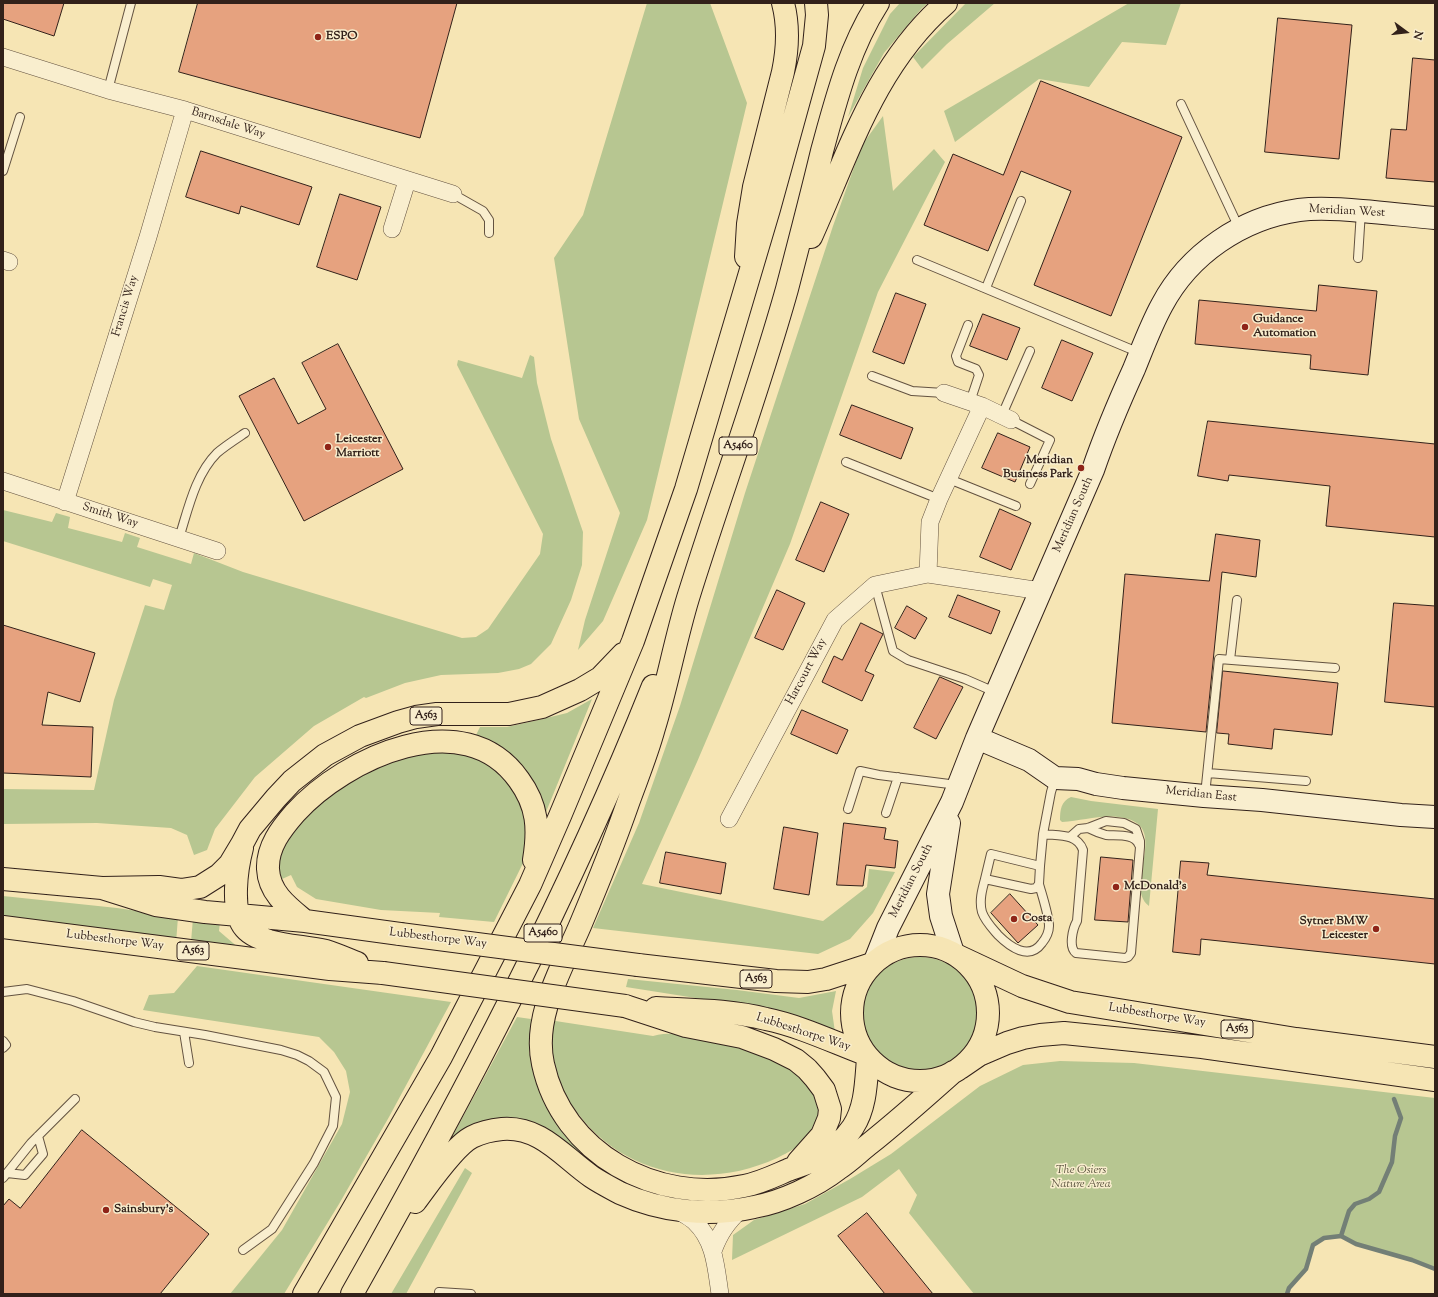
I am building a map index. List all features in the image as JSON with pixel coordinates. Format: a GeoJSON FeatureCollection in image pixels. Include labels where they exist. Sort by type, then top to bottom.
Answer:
{"type":"FeatureCollection","features":[{"type":"Feature","properties":{"kind":"highway"},"geometry":{"type":"LineString","coordinates":[[744,292],[748,224],[754,187],[786,55],[787,25],[783,3]]}},
{"type":"Feature","properties":{"kind":"highway","name":"A5460"},"geometry":{"type":"LineString","coordinates":[[304,1294],[441,1057],[530,885],[633,641],[686,489],[769,209],[814,46],[817,15],[816,3]]}},
{"type":"Feature","properties":{"kind":"highway","name":"A5460"},"geometry":{"type":"LineString","coordinates":[[352,1294],[498,1024],[608,797],[687,602],[767,354],[786,289],[836,99],[855,47],[878,3]]}},
{"type":"Feature","properties":{"kind":"highway"},"geometry":{"type":"LineString","coordinates":[[786,289],[875,92],[917,30],[946,3]]}},
{"type":"Feature","properties":{"kind":"highway"},"geometry":{"type":"LineString","coordinates":[[687,602],[654,728],[626,810],[583,919],[547,1004],[542,1022],[540,1051],[549,1085],[557,1102],[575,1129],[596,1151],[609,1161],[623,1170],[670,1187],[711,1190],[743,1187],[770,1178],[819,1158],[836,1147],[854,1125],[863,1105],[867,1056]]}},
{"type":"Feature","properties":{"kind":"highway","name":"A563"},"geometry":{"type":"LineString","coordinates":[[102,888],[158,888],[181,890],[200,887],[219,875],[230,864],[250,829],[292,780],[325,755],[360,736],[416,717],[437,714],[509,714],[542,707],[580,690],[600,678],[633,641]]}},
{"type":"Feature","properties":{"kind":"highway"},"geometry":{"type":"LineString","coordinates":[[305,921],[283,903],[273,887],[268,870],[269,857],[273,844],[304,802],[323,786],[367,760],[389,751],[413,744],[447,742],[478,748],[499,758],[517,776],[531,798],[537,826],[536,846],[530,885]]}},
{"type":"Feature","properties":{"kind":"highway","name":"A563"},"geometry":{"type":"LineString","coordinates":[[242,844],[238,863],[236,898],[238,914],[244,927],[254,935],[269,941],[326,952],[383,973]]}},
{"type":"Feature","properties":{"kind":"highway","name":"Lubbesthorpe Way"},"geometry":{"type":"LineString","coordinates":[[3,879],[102,888],[156,905],[205,912],[305,921],[638,965],[776,981],[808,982],[826,979],[874,962]]}},
{"type":"Feature","properties":{"kind":"highway","name":"Lubbesthorpe Way"},"geometry":{"type":"LineString","coordinates":[[3,927],[330,969],[383,973],[625,1006],[737,1013],[767,1019],[810,1032],[867,1056]]}},
{"type":"Feature","properties":{"kind":"highway"},"geometry":{"type":"LineString","coordinates":[[375,1253],[454,1152],[470,1138],[489,1130],[508,1128],[531,1132],[549,1142],[593,1178],[607,1186],[634,1198],[677,1210],[694,1212],[708,1213],[755,1207],[806,1188],[838,1170],[896,1123],[957,1070],[970,1058],[979,1047],[986,1030],[988,1012],[985,993],[978,976],[966,962],[956,955],[930,945],[913,944],[889,951],[865,971],[856,988],[851,1008],[851,1017],[855,1037],[867,1056],[882,1070],[891,1075],[908,1080],[927,1081],[940,1078],[957,1070]]}},
{"type":"Feature","properties":{"kind":"highway","name":"Lubbesthorpe Way"},"geometry":{"type":"LineString","coordinates":[[956,955],[1022,986],[1070,1002],[1296,1039],[1435,1057]]}},
{"type":"Feature","properties":{"kind":"highway"},"geometry":{"type":"LineString","coordinates":[[625,1006],[686,1026],[742,1037],[774,1049],[796,1060],[807,1069],[824,1090],[830,1109],[829,1118],[822,1135],[793,1168]]}},
{"type":"Feature","properties":{"kind":"highway","name":"Lubbesthorpe Way"},"geometry":{"type":"LineString","coordinates":[[957,1070],[979,1055],[1007,1043],[1023,1038],[1064,1033],[1202,1047],[1435,1080]]}},
{"type":"Feature","properties":{"kind":"street","name":"Barnsdale Way"},"geometry":{"type":"LineString","coordinates":[[3,57],[108,90],[185,110],[407,181],[453,194]]}},
{"type":"Feature","properties":{"kind":"street","name":"Francis Way"},"geometry":{"type":"LineString","coordinates":[[65,502],[148,237],[185,110]]}},
{"type":"Feature","properties":{"kind":"street"},"geometry":{"type":"LineString","coordinates":[[392,228],[407,181]]}},
{"type":"Feature","properties":{"kind":"street","name":"Meridian West"},"geometry":{"type":"LineString","coordinates":[[1217,242],[1240,228],[1264,218],[1299,210],[1339,209],[1435,218]]}},
{"type":"Feature","properties":{"kind":"street","name":"Meridian South"},"geometry":{"type":"LineString","coordinates":[[874,962],[888,928],[955,794],[996,692],[1093,470],[1104,437],[1162,304],[1173,287],[1190,266],[1217,242]]}},
{"type":"Feature","properties":{"kind":"street"},"geometry":{"type":"LineString","coordinates":[[944,393],[1007,417]]}},
{"type":"Feature","properties":{"kind":"street"},"geometry":{"type":"LineString","coordinates":[[928,574],[930,522],[949,479],[976,404]]}},
{"type":"Feature","properties":{"kind":"street","name":"Smith Way"},"geometry":{"type":"LineString","coordinates":[[3,481],[217,551]]}},
{"type":"Feature","properties":{"kind":"street","name":"Harcourt Way"},"geometry":{"type":"LineString","coordinates":[[729,819],[835,620],[875,585],[928,574],[1041,591]]}},
{"type":"Feature","properties":{"kind":"street"},"geometry":{"type":"LineString","coordinates":[[977,738],[1029,760],[1055,778]]}},
{"type":"Feature","properties":{"kind":"street","name":"Meridian East"},"geometry":{"type":"LineString","coordinates":[[1055,778],[1078,779],[1116,787],[1204,796],[1262,800],[1401,815],[1435,816]]}},
{"type":"Feature","properties":{"kind":"street","name":"Meridian South"},"geometry":{"type":"LineString","coordinates":[[955,794],[938,894],[941,916],[956,955]]}},
{"type":"Feature","properties":{"kind":"street"},"geometry":{"type":"LineString","coordinates":[[713,1251],[718,1237],[728,1222],[741,1209]]}},
{"type":"Feature","properties":{"kind":"street"},"geometry":{"type":"LineString","coordinates":[[677,1210],[694,1221],[705,1233],[713,1251],[720,1294]]}},
{"type":"Feature","properties":{"kind":"lane"},"geometry":{"type":"LineString","coordinates":[[108,90],[131,3]]}},
{"type":"Feature","properties":{"kind":"lane"},"geometry":{"type":"LineString","coordinates":[[1181,104],[1240,228]]}},
{"type":"Feature","properties":{"kind":"lane"},"geometry":{"type":"LineString","coordinates":[[3,171],[20,117]]}},
{"type":"Feature","properties":{"kind":"lane"},"geometry":{"type":"LineString","coordinates":[[453,194],[483,211],[489,220],[490,233]]}},
{"type":"Feature","properties":{"kind":"lane"},"geometry":{"type":"LineString","coordinates":[[986,288],[1021,201]]}},
{"type":"Feature","properties":{"kind":"lane"},"geometry":{"type":"LineString","coordinates":[[1358,258],[1361,211]]}},
{"type":"Feature","properties":{"kind":"lane"},"geometry":{"type":"LineString","coordinates":[[917,260],[1140,353]]}},
{"type":"Feature","properties":{"kind":"lane"},"geometry":{"type":"LineString","coordinates":[[968,325],[956,356],[958,362],[976,369],[979,376],[976,404]]}},
{"type":"Feature","properties":{"kind":"lane"},"geometry":{"type":"LineString","coordinates":[[1030,351],[1007,417],[1050,440],[1030,484]]}},
{"type":"Feature","properties":{"kind":"lane"},"geometry":{"type":"LineString","coordinates":[[872,376],[912,391],[944,393]]}},
{"type":"Feature","properties":{"kind":"lane"},"geometry":{"type":"LineString","coordinates":[[179,538],[190,502],[198,481],[206,467],[217,454],[245,434]]}},
{"type":"Feature","properties":{"kind":"lane"},"geometry":{"type":"LineString","coordinates":[[846,462],[939,499]]}},
{"type":"Feature","properties":{"kind":"lane"},"geometry":{"type":"LineString","coordinates":[[949,479],[1016,506]]}},
{"type":"Feature","properties":{"kind":"lane"},"geometry":{"type":"LineString","coordinates":[[875,585],[893,651],[908,660],[965,679],[996,692]]}},
{"type":"Feature","properties":{"kind":"lane"},"geometry":{"type":"LineString","coordinates":[[1230,660],[1237,600]]}},
{"type":"Feature","properties":{"kind":"lane"},"geometry":{"type":"LineString","coordinates":[[1204,796],[1208,773],[1219,659],[1335,668]]}},
{"type":"Feature","properties":{"kind":"lane"},"geometry":{"type":"LineString","coordinates":[[848,809],[860,771],[898,777],[955,794]]}},
{"type":"Feature","properties":{"kind":"lane"},"geometry":{"type":"LineString","coordinates":[[1208,773],[1306,781]]}},
{"type":"Feature","properties":{"kind":"lane"},"geometry":{"type":"LineString","coordinates":[[886,813],[898,777]]}},
{"type":"Feature","properties":{"kind":"lane"},"geometry":{"type":"LineString","coordinates":[[1040,866],[992,854],[980,900],[983,913],[989,925],[1008,944],[1017,950],[1026,952],[1034,950],[1041,945],[1047,936],[1049,926],[1039,884],[1043,834],[1055,778]]}},
{"type":"Feature","properties":{"kind":"lane"},"geometry":{"type":"LineString","coordinates":[[1043,834],[1076,839],[1081,844],[1083,850],[1077,921],[1074,928],[1072,948],[1076,953],[1125,958],[1128,957],[1131,953],[1140,847],[1140,841],[1136,830],[1124,823],[1106,821],[1088,828],[1078,829],[1070,837]]}},
{"type":"Feature","properties":{"kind":"lane"},"geometry":{"type":"LineString","coordinates":[[1088,828],[1105,834],[1135,838],[1140,847]]}},
{"type":"Feature","properties":{"kind":"lane"},"geometry":{"type":"LineString","coordinates":[[985,879],[1031,889],[1036,888],[1039,884]]}},
{"type":"Feature","properties":{"kind":"lane"},"geometry":{"type":"LineString","coordinates":[[3,992],[27,989],[73,1001],[134,1022],[281,1050],[309,1061],[324,1072],[336,1097],[333,1126],[314,1163],[272,1229],[243,1250]]}},
{"type":"Feature","properties":{"kind":"lane"},"geometry":{"type":"LineString","coordinates":[[184,1032],[189,1063]]}},
{"type":"Feature","properties":{"kind":"lane"},"geometry":{"type":"LineString","coordinates":[[3,1041],[6,1045],[3,1048]]}},
{"type":"Feature","properties":{"kind":"lane"},"geometry":{"type":"LineString","coordinates":[[5,1176],[38,1136],[75,1099]]}},
{"type":"Feature","properties":{"kind":"lane"},"geometry":{"type":"LineString","coordinates":[[5,1176],[25,1175],[43,1154],[38,1136]]}},
{"type":"Feature","properties":{"kind":"lane"},"geometry":{"type":"LineString","coordinates":[[438,1292],[472,1294]]}},
{"type":"Feature","properties":{"kind":"green space"},"geometry":{"type":"Polygon","coordinates":[[[647,3],[710,3],[747,103],[647,520],[603,621],[578,650],[585,620],[620,513],[579,419],[554,258],[583,215],[647,3]]]}},
{"type":"Feature","properties":{"kind":"green space"},"geometry":{"type":"Polygon","coordinates":[[[900,3],[928,3],[922,8],[884,53],[848,117],[863,68],[890,14],[900,3]]]}},
{"type":"Feature","properties":{"kind":"green space"},"geometry":{"type":"Polygon","coordinates":[[[966,3],[995,3],[947,44],[922,69],[913,57],[966,3]]]}},
{"type":"Feature","properties":{"kind":"green space"},"geometry":{"type":"Polygon","coordinates":[[[1129,3],[1181,3],[1166,45],[1122,42],[1089,87],[1039,79],[955,142],[944,111],[1129,3]]]}},
{"type":"Feature","properties":{"kind":"green space"},"geometry":{"type":"Polygon","coordinates":[[[883,116],[893,191],[934,149],[945,162],[878,292],[790,544],[697,762],[642,884],[823,921],[867,887],[869,869],[895,872],[873,913],[850,939],[818,954],[593,928],[639,823],[680,706],[745,493],[833,226],[862,145],[883,116]]]}},
{"type":"Feature","properties":{"kind":"green space"},"geometry":{"type":"Polygon","coordinates":[[[530,355],[534,357],[537,383],[551,439],[583,532],[582,565],[571,600],[551,644],[531,664],[519,669],[498,673],[441,675],[405,683],[366,698],[364,697],[314,726],[255,777],[215,829],[207,850],[194,855],[187,835],[171,828],[97,823],[3,824],[3,789],[94,790],[114,700],[145,605],[164,610],[172,585],[153,579],[150,587],[3,541],[3,510],[52,522],[56,513],[70,517],[68,528],[122,542],[125,533],[140,538],[137,547],[191,564],[194,553],[243,572],[462,638],[476,637],[488,629],[540,554],[543,534],[457,365],[458,360],[522,378],[530,355]]]}},
{"type":"Feature","properties":{"kind":"green space"},"geometry":{"type":"Polygon","coordinates":[[[592,699],[546,812],[535,788],[519,762],[496,746],[474,739],[480,727],[507,727],[567,713],[592,699]]]}},
{"type":"Feature","properties":{"kind":"green space"},"geometry":{"type":"Polygon","coordinates":[[[417,750],[476,754],[513,784],[527,819],[526,857],[494,922],[439,917],[440,913],[381,910],[316,899],[297,887],[291,875],[282,879],[279,868],[279,857],[287,836],[340,781],[417,750]]]}},
{"type":"Feature","properties":{"kind":"green space"},"geometry":{"type":"Polygon","coordinates":[[[1071,797],[1091,801],[1158,809],[1149,906],[1142,896],[1140,884],[1145,842],[1143,830],[1135,822],[1118,817],[1104,817],[1062,822],[1060,820],[1060,813],[1063,803],[1071,797]]]}},
{"type":"Feature","properties":{"kind":"green space"},"geometry":{"type":"Polygon","coordinates":[[[3,896],[117,908],[178,917],[176,943],[3,918],[3,896]]]}},
{"type":"Feature","properties":{"kind":"green space"},"geometry":{"type":"Polygon","coordinates":[[[193,918],[220,922],[219,931],[240,949],[191,942],[193,918]]]}},
{"type":"Feature","properties":{"kind":"green space"},"geometry":{"type":"Polygon","coordinates":[[[920,957],[942,962],[961,974],[973,993],[978,1015],[973,1037],[961,1056],[942,1068],[920,1073],[898,1068],[879,1056],[867,1037],[862,1015],[867,993],[879,974],[898,962],[920,957]]]}},
{"type":"Feature","properties":{"kind":"green space"},"geometry":{"type":"Polygon","coordinates":[[[197,966],[451,1002],[389,1117],[339,1204],[284,1294],[230,1294],[282,1230],[342,1124],[350,1092],[346,1071],[334,1052],[319,1037],[143,1010],[149,995],[174,993],[197,966]]]}},
{"type":"Feature","properties":{"kind":"green space"},"geometry":{"type":"Polygon","coordinates":[[[628,979],[799,998],[836,991],[832,1011],[835,1032],[778,1011],[626,987],[628,979]]]}},
{"type":"Feature","properties":{"kind":"green space"},"geometry":{"type":"Polygon","coordinates":[[[517,1017],[531,1019],[529,1053],[551,1108],[581,1151],[577,1155],[547,1128],[522,1119],[501,1118],[454,1139],[452,1137],[517,1017]]]}},
{"type":"Feature","properties":{"kind":"green space"},"geometry":{"type":"Polygon","coordinates":[[[549,1020],[653,1036],[665,1034],[689,1034],[770,1054],[777,1057],[791,1068],[813,1089],[819,1104],[819,1121],[804,1140],[793,1150],[751,1168],[724,1174],[697,1175],[670,1172],[645,1164],[620,1152],[598,1136],[579,1115],[563,1092],[552,1065],[550,1054],[549,1020]]]}},
{"type":"Feature","properties":{"kind":"green space","name":"The Osiers Nature Area"},"geometry":{"type":"Polygon","coordinates":[[[1060,1061],[1134,1063],[1435,1098],[1435,1269],[1412,1260],[1356,1244],[1341,1236],[1324,1238],[1313,1245],[1306,1269],[1289,1288],[1287,1294],[974,1294],[909,1213],[917,1195],[899,1169],[862,1197],[732,1260],[733,1235],[754,1220],[805,1204],[850,1179],[891,1154],[980,1086],[1023,1065],[1060,1061]]]}},
{"type":"Feature","properties":{"kind":"green space"},"geometry":{"type":"Polygon","coordinates":[[[465,1168],[472,1173],[406,1294],[391,1294],[465,1168]]]}},
{"type":"Feature","properties":{"kind":"building"},"geometry":{"type":"Polygon","coordinates":[[[3,3],[64,3],[54,36],[3,19],[3,3]]]}},
{"type":"Feature","properties":{"kind":"building","name":"ESPO"},"geometry":{"type":"Polygon","coordinates":[[[198,3],[457,3],[420,138],[179,72],[198,3]]]}},
{"type":"Feature","properties":{"kind":"building"},"geometry":{"type":"Polygon","coordinates":[[[1278,18],[1352,25],[1339,159],[1265,152],[1278,18]]]}},
{"type":"Feature","properties":{"kind":"building"},"geometry":{"type":"Polygon","coordinates":[[[1413,58],[1435,60],[1435,182],[1386,178],[1391,129],[1406,130],[1413,58]]]}},
{"type":"Feature","properties":{"kind":"building"},"geometry":{"type":"Polygon","coordinates":[[[1041,81],[1182,137],[1111,316],[1034,285],[1071,191],[1021,171],[988,251],[924,225],[953,154],[1003,175],[1041,81]]]}},
{"type":"Feature","properties":{"kind":"building"},"geometry":{"type":"Polygon","coordinates":[[[201,151],[312,187],[299,225],[241,206],[239,214],[186,197],[201,151]]]}},
{"type":"Feature","properties":{"kind":"building"},"geometry":{"type":"Polygon","coordinates":[[[340,194],[381,207],[357,280],[317,267],[340,194]]]}},
{"type":"Feature","properties":{"kind":"building"},"geometry":{"type":"Polygon","coordinates":[[[1319,285],[1377,291],[1368,375],[1310,369],[1311,355],[1195,344],[1199,300],[1316,311],[1319,285]]]}},
{"type":"Feature","properties":{"kind":"building"},"geometry":{"type":"Polygon","coordinates":[[[896,293],[926,304],[904,364],[873,352],[896,293]]]}},
{"type":"Feature","properties":{"kind":"building"},"geometry":{"type":"Polygon","coordinates":[[[983,314],[1020,328],[1007,360],[970,346],[983,314]]]}},
{"type":"Feature","properties":{"kind":"building"},"geometry":{"type":"Polygon","coordinates":[[[1062,340],[1093,353],[1072,401],[1042,388],[1062,340]]]}},
{"type":"Feature","properties":{"kind":"building","name":"Leicester Marriott"},"geometry":{"type":"Polygon","coordinates":[[[338,344],[403,469],[304,521],[239,396],[274,378],[298,424],[326,409],[302,363],[338,344]]]}},
{"type":"Feature","properties":{"kind":"building"},"geometry":{"type":"Polygon","coordinates":[[[852,405],[913,428],[901,459],[840,435],[852,405]]]}},
{"type":"Feature","properties":{"kind":"building"},"geometry":{"type":"Polygon","coordinates":[[[1208,421],[1435,444],[1435,537],[1326,526],[1330,486],[1229,475],[1228,481],[1198,476],[1208,421]]]}},
{"type":"Feature","properties":{"kind":"building"},"geometry":{"type":"Polygon","coordinates":[[[998,433],[1030,447],[1015,482],[982,468],[998,433]]]}},
{"type":"Feature","properties":{"kind":"building"},"geometry":{"type":"Polygon","coordinates":[[[821,502],[849,514],[824,572],[796,560],[821,502]]]}},
{"type":"Feature","properties":{"kind":"building"},"geometry":{"type":"Polygon","coordinates":[[[1000,509],[1031,523],[1011,570],[980,557],[1000,509]]]}},
{"type":"Feature","properties":{"kind":"building"},"geometry":{"type":"Polygon","coordinates":[[[1216,534],[1260,540],[1256,577],[1222,572],[1206,732],[1112,723],[1125,574],[1209,581],[1216,534]]]}},
{"type":"Feature","properties":{"kind":"building"},"geometry":{"type":"Polygon","coordinates":[[[777,590],[805,603],[783,650],[755,638],[777,590]]]}},
{"type":"Feature","properties":{"kind":"building"},"geometry":{"type":"Polygon","coordinates":[[[958,595],[1000,611],[991,634],[949,617],[958,595]]]}},
{"type":"Feature","properties":{"kind":"building"},"geometry":{"type":"Polygon","coordinates":[[[1394,603],[1435,606],[1435,707],[1385,702],[1394,603]]]}},
{"type":"Feature","properties":{"kind":"building"},"geometry":{"type":"Polygon","coordinates":[[[907,606],[927,618],[915,639],[895,628],[907,606]]]}},
{"type":"Feature","properties":{"kind":"building"},"geometry":{"type":"Polygon","coordinates":[[[861,623],[883,634],[865,671],[874,675],[862,701],[822,682],[834,656],[842,660],[861,623]]]}},
{"type":"Feature","properties":{"kind":"building"},"geometry":{"type":"Polygon","coordinates":[[[3,625],[95,653],[80,702],[48,692],[42,725],[93,727],[91,777],[3,773],[3,625]]]}},
{"type":"Feature","properties":{"kind":"building"},"geometry":{"type":"Polygon","coordinates":[[[1223,671],[1338,683],[1332,735],[1274,729],[1272,749],[1228,744],[1229,734],[1217,733],[1223,671]]]}},
{"type":"Feature","properties":{"kind":"building"},"geometry":{"type":"Polygon","coordinates":[[[940,677],[963,687],[936,739],[914,728],[940,677]]]}},
{"type":"Feature","properties":{"kind":"building"},"geometry":{"type":"Polygon","coordinates":[[[802,710],[848,730],[837,754],[791,734],[802,710]]]}},
{"type":"Feature","properties":{"kind":"building"},"geometry":{"type":"Polygon","coordinates":[[[844,823],[886,828],[884,839],[898,841],[895,868],[866,865],[863,886],[837,885],[844,823]]]}},
{"type":"Feature","properties":{"kind":"building"},"geometry":{"type":"Polygon","coordinates":[[[784,827],[818,833],[809,895],[774,889],[784,827]]]}},
{"type":"Feature","properties":{"kind":"building"},"geometry":{"type":"Polygon","coordinates":[[[666,852],[726,863],[721,894],[660,883],[666,852]]]}},
{"type":"Feature","properties":{"kind":"building","name":"McDonald's"},"geometry":{"type":"Polygon","coordinates":[[[1101,857],[1133,860],[1128,922],[1095,920],[1101,857]]]}},
{"type":"Feature","properties":{"kind":"building"},"geometry":{"type":"Polygon","coordinates":[[[1181,861],[1209,863],[1207,875],[1435,899],[1435,964],[1201,939],[1200,955],[1173,952],[1181,861]]]}},
{"type":"Feature","properties":{"kind":"building","name":"Costa"},"geometry":{"type":"Polygon","coordinates":[[[1010,894],[1038,925],[1018,943],[991,913],[1010,894]]]}},
{"type":"Feature","properties":{"kind":"building","name":"Sainsbury's"},"geometry":{"type":"Polygon","coordinates":[[[82,1130],[209,1234],[160,1294],[3,1294],[3,1206],[9,1199],[20,1208],[82,1130]]]}},
{"type":"Feature","properties":{"kind":"building"},"geometry":{"type":"Polygon","coordinates":[[[867,1213],[933,1294],[885,1294],[838,1236],[867,1213]]]}},
{"type":"Feature","properties":{"kind":"waterway"},"geometry":{"type":"LineString","coordinates":[[1341,1236],[1349,1211],[1355,1204],[1369,1199],[1379,1192],[1392,1162],[1395,1136],[1401,1118],[1394,1099]]}},
{"type":"Feature","properties":{"kind":"waterway"},"geometry":{"type":"LineString","coordinates":[[1287,1294],[1289,1288],[1306,1269],[1313,1245],[1324,1238],[1341,1236],[1356,1244],[1412,1260],[1435,1269]]}},
{"type":"Feature","properties":{"kind":"place","name":"ESPO"},"geometry":{"type":"Point","coordinates":[318,37]}},
{"type":"Feature","properties":{"kind":"place","name":"Guidance Automation"},"geometry":{"type":"Point","coordinates":[1245,327]}},
{"type":"Feature","properties":{"kind":"place","name":"Leicester Marriott"},"geometry":{"type":"Point","coordinates":[328,447]}},
{"type":"Feature","properties":{"kind":"place","name":"Meridian Business Park"},"geometry":{"type":"Point","coordinates":[1081,468]}},
{"type":"Feature","properties":{"kind":"place","name":"McDonald's"},"geometry":{"type":"Point","coordinates":[1116,887]}},
{"type":"Feature","properties":{"kind":"place","name":"Costa"},"geometry":{"type":"Point","coordinates":[1014,919]}},
{"type":"Feature","properties":{"kind":"place","name":"Sytner BMW Leicester"},"geometry":{"type":"Point","coordinates":[1376,929]}},
{"type":"Feature","properties":{"kind":"place","name":"Sainsbury's"},"geometry":{"type":"Point","coordinates":[106,1210]}}]}
